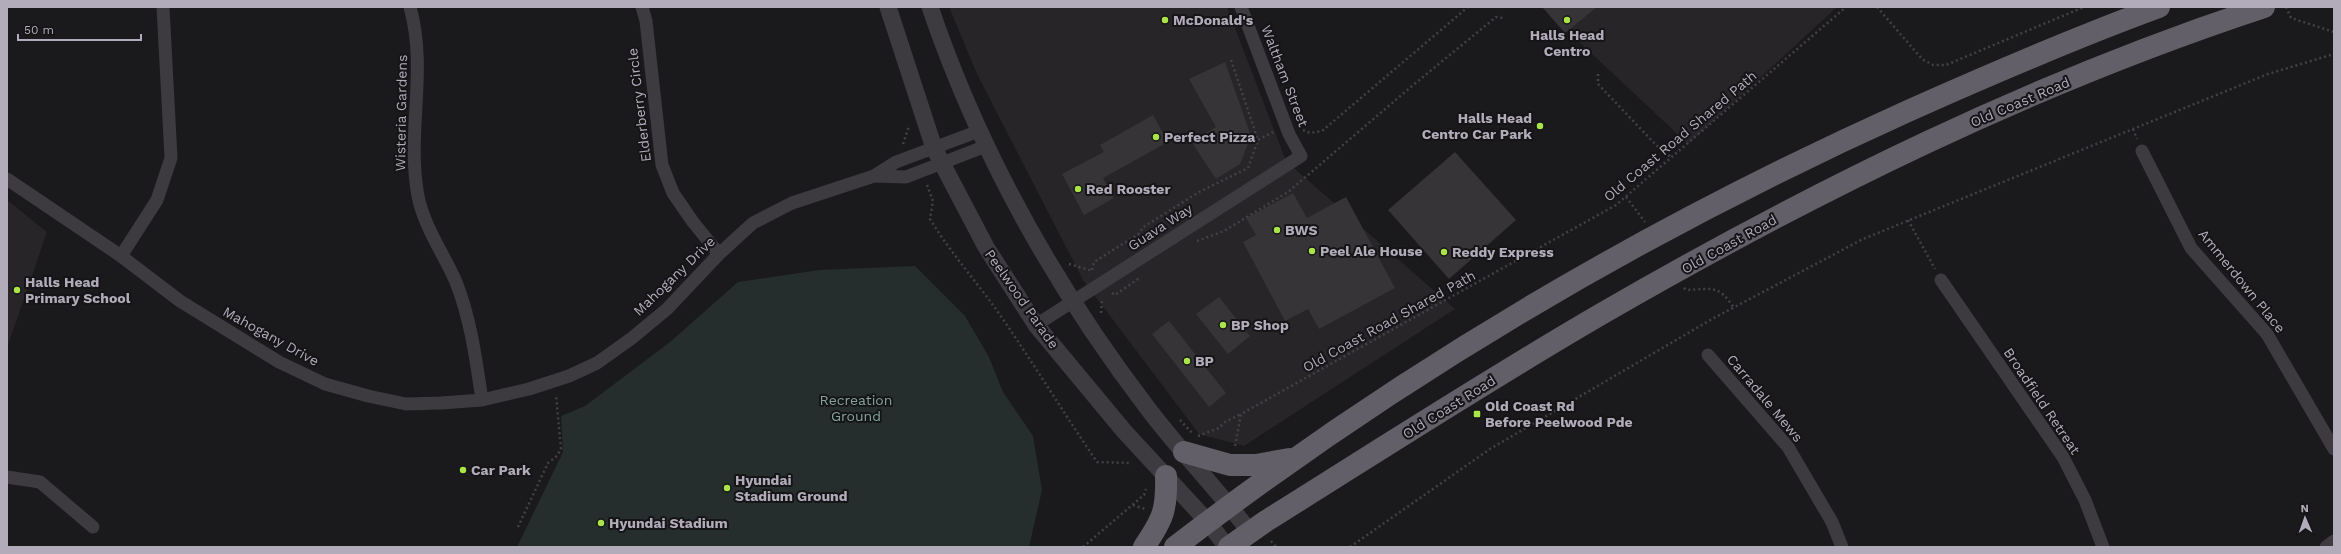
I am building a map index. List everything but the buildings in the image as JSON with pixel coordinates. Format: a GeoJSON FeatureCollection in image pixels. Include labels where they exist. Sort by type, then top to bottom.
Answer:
{"type":"FeatureCollection","features":[{"type":"Feature","properties":{"kind":"highway"},"geometry":{"type":"LineString","coordinates":[[2095,30],[2132,7]]}},
{"type":"Feature","properties":{"kind":"highway"},"geometry":{"type":"LineString","coordinates":[[1175,547],[1229,505],[1364,410],[1504,321],[1591,270],[1729,197],[1856,134],[2095,30],[2159,7]]}},
{"type":"Feature","properties":{"kind":"highway","name":"Old Coast Road"},"geometry":{"type":"LineString","coordinates":[[1228,547],[1602,313],[1794,208],[1906,151],[2023,99],[2264,7]]}},
{"type":"Feature","properties":{"kind":"highway"},"geometry":{"type":"LineString","coordinates":[[1193,443],[1230,465],[1256,465],[1297,457]]}},
{"type":"Feature","properties":{"kind":"highway"},"geometry":{"type":"LineString","coordinates":[[1144,547],[1163,516],[1167,501],[1166,476]]}},
{"type":"Feature","properties":{"kind":"street"},"geometry":{"type":"LineString","coordinates":[[121,256],[157,200],[171,158],[163,7]]}},
{"type":"Feature","properties":{"kind":"street","name":"Wisteria Gardens"},"geometry":{"type":"LineString","coordinates":[[410,7],[418,50],[413,167],[418,199],[427,224],[455,281],[466,309],[482,400]]}},
{"type":"Feature","properties":{"kind":"street","name":"Elderberry Circle"},"geometry":{"type":"LineString","coordinates":[[642,7],[646,21],[662,165],[673,193],[693,222],[719,254]]}},
{"type":"Feature","properties":{"kind":"street","name":"Peelwood Parade"},"geometry":{"type":"LineString","coordinates":[[888,7],[934,148],[941,165],[986,247],[1036,325],[1124,431],[1208,522],[1228,547]]}},
{"type":"Feature","properties":{"kind":"street"},"geometry":{"type":"LineString","coordinates":[[930,7],[979,131],[1023,220],[1073,302],[1149,410],[1193,443],[1229,505],[1250,532]]}},
{"type":"Feature","properties":{"kind":"street","name":"Waltham Street"},"geometry":{"type":"LineString","coordinates":[[1241,7],[1289,134],[1301,156]]}},
{"type":"Feature","properties":{"kind":"street","name":"Mahogany Drive"},"geometry":{"type":"LineString","coordinates":[[7,179],[121,256],[180,301],[231,334],[279,362],[325,384],[406,404],[482,400],[529,389],[570,376],[597,363],[632,338],[667,309],[719,254],[753,223],[792,203],[874,176],[896,162],[979,131]]}},
{"type":"Feature","properties":{"kind":"street","name":"Mahogany Drive"},"geometry":{"type":"LineString","coordinates":[[874,176],[906,177],[941,165],[986,146]]}},
{"type":"Feature","properties":{"kind":"street","name":"Ammerdown Place"},"geometry":{"type":"LineString","coordinates":[[2142,151],[2191,248],[2267,334],[2334,449]]}},
{"type":"Feature","properties":{"kind":"street","name":"Guava Way"},"geometry":{"type":"LineString","coordinates":[[1036,325],[1301,156]]}},
{"type":"Feature","properties":{"kind":"street","name":"Broadfield Retreat"},"geometry":{"type":"LineString","coordinates":[[1941,280],[2063,457],[2085,500],[2103,547]]}},
{"type":"Feature","properties":{"kind":"street","name":"Carradale Mews"},"geometry":{"type":"LineString","coordinates":[[1708,355],[1788,447],[1832,522],[1842,547]]}},
{"type":"Feature","properties":{"kind":"street"},"geometry":{"type":"LineString","coordinates":[[7,477],[40,482],[93,527]]}},
{"type":"Feature","properties":{"kind":"street"},"geometry":{"type":"LineString","coordinates":[[2326,547],[2334,541]]}},
{"type":"Feature","properties":{"kind":"path","name":"Old Coast Road Shared Path"},"geometry":{"type":"LineString","coordinates":[[1193,443],[1219,428],[1225,422],[1586,224],[1616,206],[1846,7]]}},
{"type":"Feature","properties":{"kind":"path"},"geometry":{"type":"LineString","coordinates":[[1877,7],[1922,59],[1933,65],[1946,65],[2084,7]]}},
{"type":"Feature","properties":{"kind":"path"},"geometry":{"type":"LineString","coordinates":[[2286,7],[2291,18],[2334,32]]}},
{"type":"Feature","properties":{"kind":"path"},"geometry":{"type":"LineString","coordinates":[[1190,244],[1224,231],[1288,192],[1412,86],[1496,17],[1503,18]]}},
{"type":"Feature","properties":{"kind":"path"},"geometry":{"type":"LineString","coordinates":[[1350,547],[1490,449],[1712,319],[1814,267],[1863,238],[2268,74],[2334,54]]}},
{"type":"Feature","properties":{"kind":"path"},"geometry":{"type":"LineString","coordinates":[[1231,60],[1258,140]]}},
{"type":"Feature","properties":{"kind":"path"},"geometry":{"type":"LineString","coordinates":[[1598,74],[1598,84],[1612,101],[1672,158]]}},
{"type":"Feature","properties":{"kind":"path"},"geometry":{"type":"LineString","coordinates":[[1908,220],[1941,280]]}},
{"type":"Feature","properties":{"kind":"path"},"geometry":{"type":"LineString","coordinates":[[1109,291],[1115,295],[1146,273]]}},
{"type":"Feature","properties":{"kind":"path"},"geometry":{"type":"LineString","coordinates":[[1101,317],[1103,296]]}},
{"type":"Feature","properties":{"kind":"path"},"geometry":{"type":"LineString","coordinates":[[518,527],[548,463],[557,456],[561,448],[555,397],[557,393]]}},
{"type":"Feature","properties":{"kind":"path"},"geometry":{"type":"LineString","coordinates":[[1235,448],[1241,414]]}},
{"type":"Feature","properties":{"kind":"path"},"geometry":{"type":"LineString","coordinates":[[1178,417],[1193,443]]}},
{"type":"Feature","properties":{"kind":"path"},"geometry":{"type":"LineString","coordinates":[[1083,547],[1133,505]]}},
{"type":"Feature","properties":{"kind":"shaded area"},"geometry":{"type":"Polygon","coordinates":[[[949,7],[1227,7],[1286,161],[1455,309],[1244,446],[1199,434],[1083,280],[977,74],[949,7]]]}},
{"type":"Feature","properties":{"kind":"shaded area"},"geometry":{"type":"Polygon","coordinates":[[[1542,7],[1837,7],[1688,144],[1542,7]]]}},
{"type":"Feature","properties":{"kind":"shaded area","name":"Halls Head Primary School"},"geometry":{"type":"Polygon","coordinates":[[[7,200],[47,232],[7,348],[7,200]]]}},
{"type":"Feature","properties":{"kind":"green space","name":"Recreation Ground"},"geometry":{"type":"Polygon","coordinates":[[[915,266],[965,316],[989,357],[1003,392],[1033,436],[1042,490],[1029,547],[517,547],[563,452],[561,416],[585,406],[670,342],[738,282],[819,270],[915,266]]]}},
{"type":"Feature","properties":{"kind":"place","name":"McDonald's"},"geometry":{"type":"Point","coordinates":[1165,20]}},
{"type":"Feature","properties":{"kind":"place","name":"Halls Head Centro"},"geometry":{"type":"Point","coordinates":[1567,20]}},
{"type":"Feature","properties":{"kind":"place","name":"Halls Head Centro Car Park"},"geometry":{"type":"Point","coordinates":[1540,126]}},
{"type":"Feature","properties":{"kind":"place","name":"Perfect Pizza"},"geometry":{"type":"Point","coordinates":[1156,137]}},
{"type":"Feature","properties":{"kind":"place","name":"Red Rooster"},"geometry":{"type":"Point","coordinates":[1078,189]}},
{"type":"Feature","properties":{"kind":"place","name":"BWS"},"geometry":{"type":"Point","coordinates":[1277,230]}},
{"type":"Feature","properties":{"kind":"place","name":"Peel Ale House"},"geometry":{"type":"Point","coordinates":[1312,251]}},
{"type":"Feature","properties":{"kind":"place","name":"Reddy Express"},"geometry":{"type":"Point","coordinates":[1444,252]}},
{"type":"Feature","properties":{"kind":"place","name":"Halls Head Primary School"},"geometry":{"type":"Point","coordinates":[17,290]}},
{"type":"Feature","properties":{"kind":"place","name":"BP Shop"},"geometry":{"type":"Point","coordinates":[1223,325]}},
{"type":"Feature","properties":{"kind":"place","name":"BP"},"geometry":{"type":"Point","coordinates":[1187,361]}},
{"type":"Feature","properties":{"kind":"place","name":"Old Coast Rd Before Peelwood Pde"},"geometry":{"type":"Point","coordinates":[1477,414]}},
{"type":"Feature","properties":{"kind":"place","name":"Car Park"},"geometry":{"type":"Point","coordinates":[463,470]}},
{"type":"Feature","properties":{"kind":"place","name":"Hyundai Stadium Ground"},"geometry":{"type":"Point","coordinates":[727,488]}},
{"type":"Feature","properties":{"kind":"place","name":"Hyundai Stadium"},"geometry":{"type":"Point","coordinates":[601,523]}}]}
